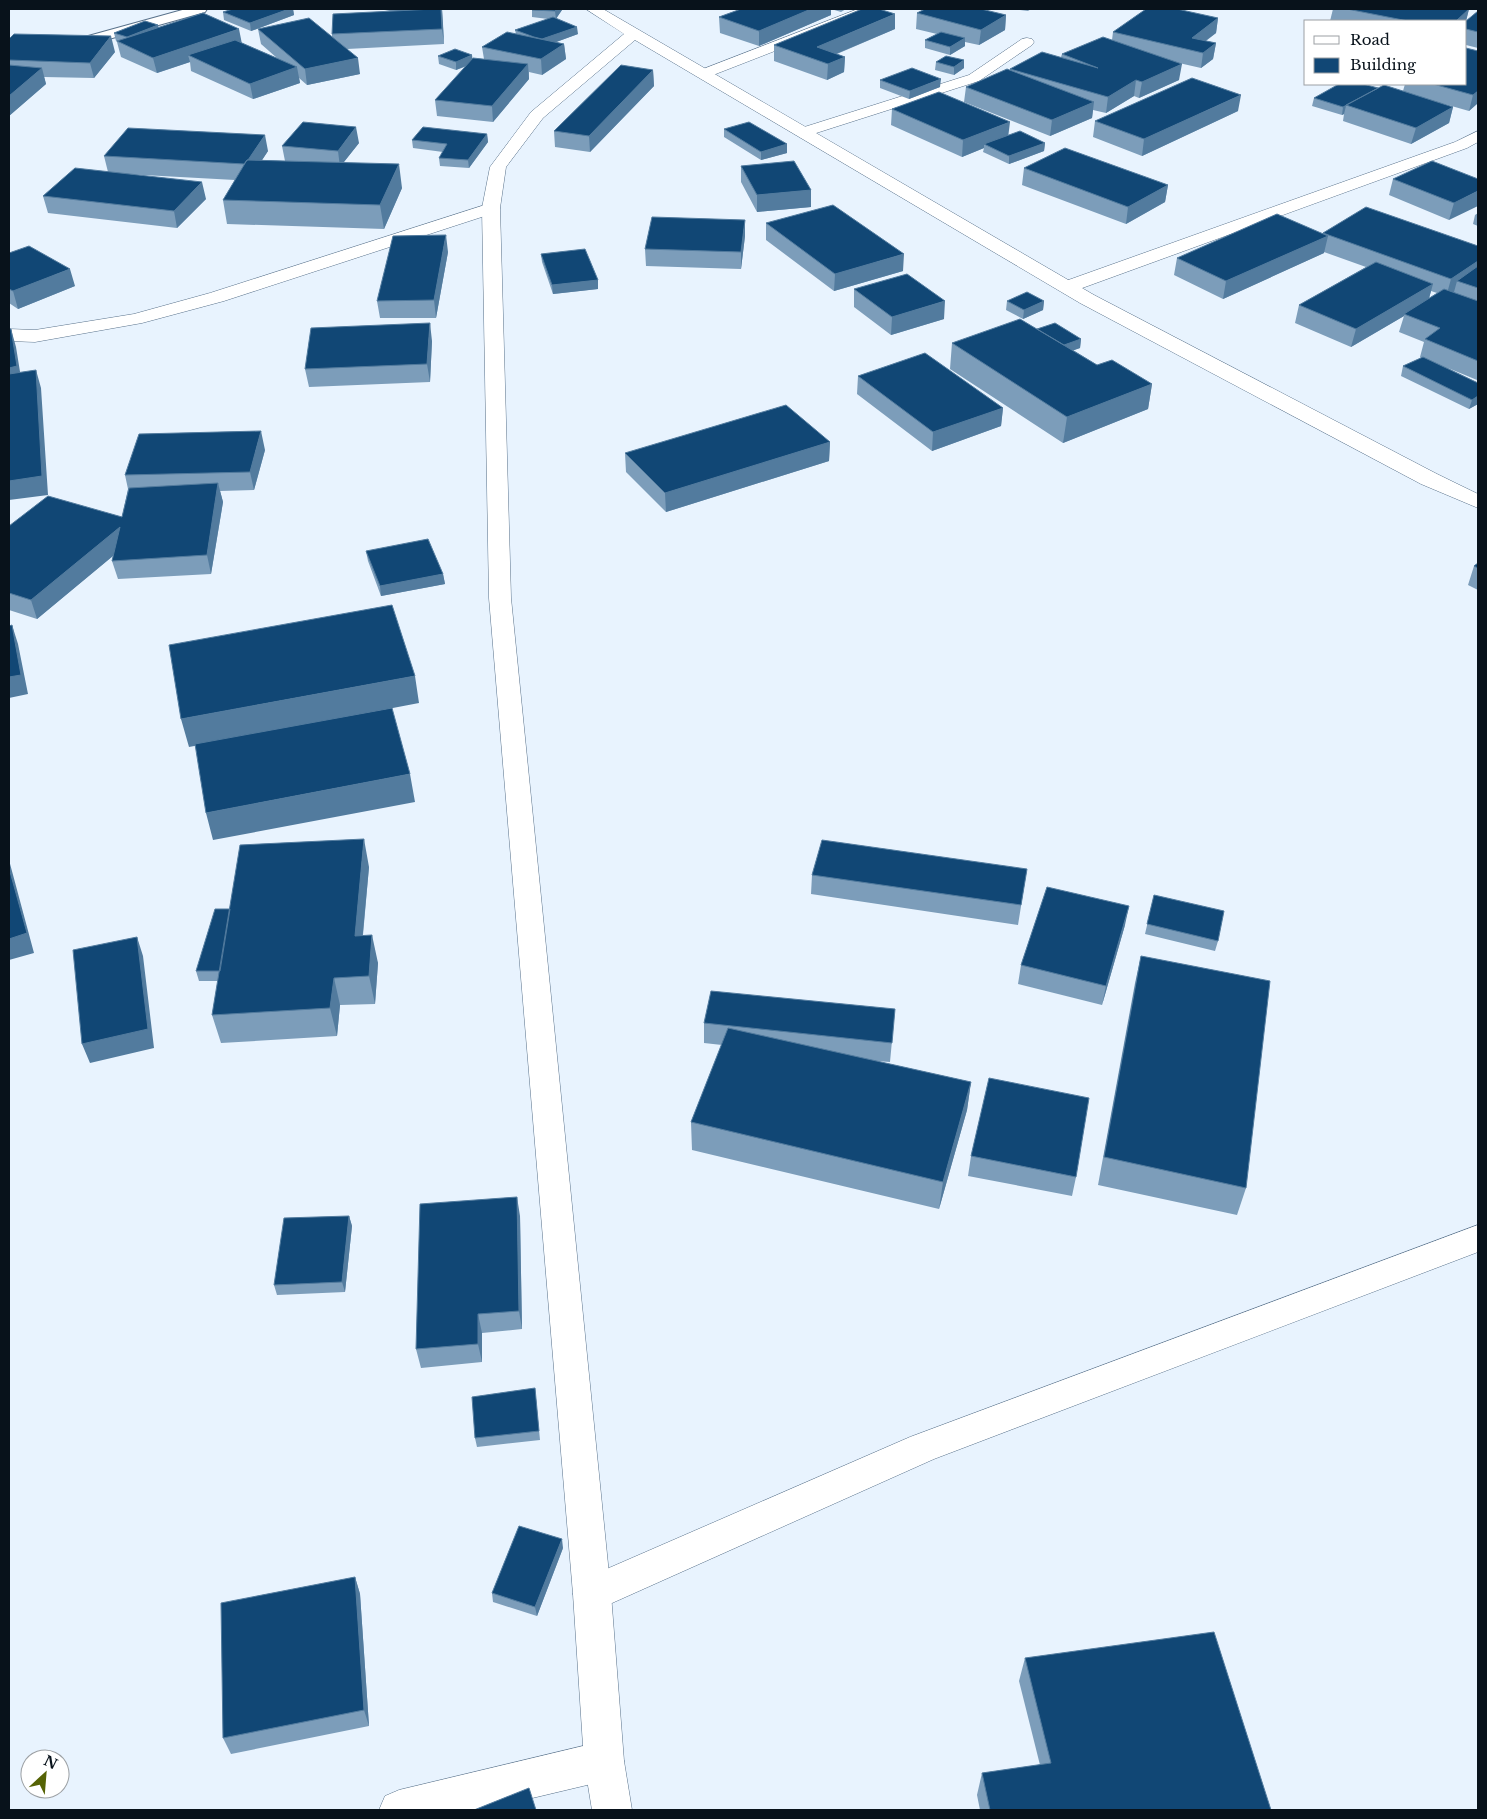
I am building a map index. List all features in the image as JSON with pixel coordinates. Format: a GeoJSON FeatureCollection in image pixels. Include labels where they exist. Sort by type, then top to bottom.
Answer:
{"type":"FeatureCollection","features":[{"type":"Feature","properties":{"kind":"street"},"geometry":{"type":"LineString","coordinates":[[593,9],[1066,287],[1429,479],[1478,502]]}},
{"type":"Feature","properties":{"kind":"street"},"geometry":{"type":"LineString","coordinates":[[703,74],[870,9]]}},
{"type":"Feature","properties":{"kind":"street"},"geometry":{"type":"LineString","coordinates":[[612,1810],[604,1761],[592,1594],[500,598],[491,208],[498,167],[537,115],[634,33]]}},
{"type":"Feature","properties":{"kind":"street"},"geometry":{"type":"LineString","coordinates":[[804,132],[974,78],[1027,42]]}},
{"type":"Feature","properties":{"kind":"street"},"geometry":{"type":"LineString","coordinates":[[1066,287],[1461,145],[1478,136]]}},
{"type":"Feature","properties":{"kind":"street"},"geometry":{"type":"LineString","coordinates":[[9,336],[35,336],[135,319],[217,297],[491,208]]}},
{"type":"Feature","properties":{"kind":"street"},"geometry":{"type":"LineString","coordinates":[[592,1594],[922,1448],[1478,1238]]}},
{"type":"Feature","properties":{"kind":"street"},"geometry":{"type":"LineString","coordinates":[[399,1810],[604,1761]]}},
{"type":"Feature","properties":{"kind":"lane"},"geometry":{"type":"LineString","coordinates":[[86,41],[200,9]]}},
{"type":"Feature","properties":{"kind":"building"},"geometry":{"type":"Polygon","coordinates":[[[233,9],[289,9],[250,23],[223,12],[233,9]]]}},
{"type":"Feature","properties":{"kind":"building"},"geometry":{"type":"Polygon","coordinates":[[[441,9],[442,29],[332,34],[333,14],[441,9]]]}},
{"type":"Feature","properties":{"kind":"building"},"geometry":{"type":"Polygon","coordinates":[[[532,9],[557,9],[555,11],[532,9]]]}},
{"type":"Feature","properties":{"kind":"building"},"geometry":{"type":"Polygon","coordinates":[[[741,9],[811,9],[759,31],[719,17],[741,9]]]}},
{"type":"Feature","properties":{"kind":"building"},"geometry":{"type":"Polygon","coordinates":[[[862,9],[879,9],[895,14],[817,47],[845,57],[828,64],[774,45],[862,9]]]}},
{"type":"Feature","properties":{"kind":"building"},"geometry":{"type":"Polygon","coordinates":[[[925,9],[981,9],[1006,15],[981,30],[917,13],[925,9]]]}},
{"type":"Feature","properties":{"kind":"building"},"geometry":{"type":"Polygon","coordinates":[[[1146,9],[1177,9],[1218,18],[1192,38],[1216,43],[1203,53],[1113,32],[1146,9]]]}},
{"type":"Feature","properties":{"kind":"building"},"geometry":{"type":"Polygon","coordinates":[[[1347,9],[1469,9],[1457,20],[1403,20],[1347,9]]]}},
{"type":"Feature","properties":{"kind":"building"},"geometry":{"type":"Polygon","coordinates":[[[1478,11],[1478,32],[1467,29],[1467,20],[1478,11]]]}},
{"type":"Feature","properties":{"kind":"building"},"geometry":{"type":"Polygon","coordinates":[[[203,13],[239,29],[153,58],[117,41],[203,13]]]}},
{"type":"Feature","properties":{"kind":"building"},"geometry":{"type":"Polygon","coordinates":[[[553,17],[577,27],[542,39],[515,30],[553,17]]]}},
{"type":"Feature","properties":{"kind":"building"},"geometry":{"type":"Polygon","coordinates":[[[309,18],[358,58],[305,69],[258,29],[309,18]]]}},
{"type":"Feature","properties":{"kind":"building"},"geometry":{"type":"Polygon","coordinates":[[[145,21],[158,25],[127,37],[114,33],[145,21]]]}},
{"type":"Feature","properties":{"kind":"building"},"geometry":{"type":"Polygon","coordinates":[[[507,32],[564,44],[541,59],[482,47],[507,32]]]}},
{"type":"Feature","properties":{"kind":"building"},"geometry":{"type":"Polygon","coordinates":[[[941,32],[965,38],[950,47],[925,40],[941,32]]]}},
{"type":"Feature","properties":{"kind":"building"},"geometry":{"type":"Polygon","coordinates":[[[14,34],[111,36],[90,63],[9,60],[9,39],[14,34]]]}},
{"type":"Feature","properties":{"kind":"building"},"geometry":{"type":"Polygon","coordinates":[[[1103,37],[1182,64],[1142,82],[1136,80],[1108,97],[1010,69],[1042,52],[1098,68],[1062,54],[1103,37]]]}},
{"type":"Feature","properties":{"kind":"building"},"geometry":{"type":"Polygon","coordinates":[[[235,40],[297,67],[250,84],[188,55],[235,40]]]}},
{"type":"Feature","properties":{"kind":"building"},"geometry":{"type":"Polygon","coordinates":[[[1467,48],[1478,51],[1478,91],[1473,95],[1437,85],[1467,85],[1467,48]]]}},
{"type":"Feature","properties":{"kind":"building"},"geometry":{"type":"Polygon","coordinates":[[[455,49],[472,55],[456,62],[438,56],[455,49]]]}},
{"type":"Feature","properties":{"kind":"building"},"geometry":{"type":"Polygon","coordinates":[[[946,56],[964,60],[954,67],[936,62],[946,56]]]}},
{"type":"Feature","properties":{"kind":"building"},"geometry":{"type":"Polygon","coordinates":[[[473,58],[528,64],[492,106],[435,100],[473,58]]]}},
{"type":"Feature","properties":{"kind":"building"},"geometry":{"type":"Polygon","coordinates":[[[9,65],[42,68],[9,96],[9,65]]]}},
{"type":"Feature","properties":{"kind":"building"},"geometry":{"type":"Polygon","coordinates":[[[621,65],[653,70],[589,136],[554,131],[621,65]]]}},
{"type":"Feature","properties":{"kind":"building"},"geometry":{"type":"Polygon","coordinates":[[[912,68],[941,79],[910,91],[880,80],[912,68]]]}},
{"type":"Feature","properties":{"kind":"building"},"geometry":{"type":"Polygon","coordinates":[[[1007,69],[1094,102],[1052,120],[966,87],[1007,69]]]}},
{"type":"Feature","properties":{"kind":"building"},"geometry":{"type":"Polygon","coordinates":[[[1192,78],[1241,95],[1144,139],[1095,121],[1192,78]]]}},
{"type":"Feature","properties":{"kind":"building"},"geometry":{"type":"Polygon","coordinates":[[[1337,85],[1367,85],[1378,88],[1343,107],[1314,98],[1337,85]]]}},
{"type":"Feature","properties":{"kind":"building"},"geometry":{"type":"Polygon","coordinates":[[[1384,85],[1453,107],[1416,128],[1346,105],[1384,85]]]}},
{"type":"Feature","properties":{"kind":"building"},"geometry":{"type":"Polygon","coordinates":[[[939,92],[1010,122],[963,140],[892,109],[939,92]]]}},
{"type":"Feature","properties":{"kind":"building"},"geometry":{"type":"Polygon","coordinates":[[[303,122],[356,127],[338,151],[282,146],[303,122]]]}},
{"type":"Feature","properties":{"kind":"building"},"geometry":{"type":"Polygon","coordinates":[[[749,122],[787,144],[761,152],[724,129],[749,122]]]}},
{"type":"Feature","properties":{"kind":"building"},"geometry":{"type":"Polygon","coordinates":[[[423,127],[487,134],[468,160],[439,158],[447,144],[412,140],[423,127]]]}},
{"type":"Feature","properties":{"kind":"building"},"geometry":{"type":"Polygon","coordinates":[[[128,128],[265,135],[244,164],[104,156],[128,128]]]}},
{"type":"Feature","properties":{"kind":"building"},"geometry":{"type":"Polygon","coordinates":[[[1020,131],[1045,143],[1009,156],[984,144],[1020,131]]]}},
{"type":"Feature","properties":{"kind":"building"},"geometry":{"type":"Polygon","coordinates":[[[1065,148],[1168,185],[1128,207],[1024,168],[1065,148]]]}},
{"type":"Feature","properties":{"kind":"building"},"geometry":{"type":"Polygon","coordinates":[[[247,160],[399,164],[380,205],[223,200],[247,160]]]}},
{"type":"Feature","properties":{"kind":"building"},"geometry":{"type":"Polygon","coordinates":[[[794,161],[811,190],[757,195],[741,166],[794,161]]]}},
{"type":"Feature","properties":{"kind":"building"},"geometry":{"type":"Polygon","coordinates":[[[1432,161],[1478,179],[1478,191],[1454,203],[1393,179],[1432,161]]]}},
{"type":"Feature","properties":{"kind":"building"},"geometry":{"type":"Polygon","coordinates":[[[75,168],[202,182],[174,211],[43,196],[75,168]]]}},
{"type":"Feature","properties":{"kind":"building"},"geometry":{"type":"Polygon","coordinates":[[[833,205],[904,254],[835,274],[766,223],[833,205]]]}},
{"type":"Feature","properties":{"kind":"building"},"geometry":{"type":"Polygon","coordinates":[[[1366,207],[1478,246],[1478,261],[1451,279],[1323,233],[1366,207]]]}},
{"type":"Feature","properties":{"kind":"building"},"geometry":{"type":"Polygon","coordinates":[[[1277,214],[1328,236],[1226,281],[1177,258],[1277,214]]]}},
{"type":"Feature","properties":{"kind":"building"},"geometry":{"type":"Polygon","coordinates":[[[652,217],[745,220],[741,252],[645,249],[652,217]]]}},
{"type":"Feature","properties":{"kind":"building"},"geometry":{"type":"Polygon","coordinates":[[[446,235],[434,300],[377,301],[393,236],[446,235]]]}},
{"type":"Feature","properties":{"kind":"building"},"geometry":{"type":"Polygon","coordinates":[[[29,246],[70,269],[13,291],[9,289],[9,253],[29,246]]]}},
{"type":"Feature","properties":{"kind":"building"},"geometry":{"type":"Polygon","coordinates":[[[585,249],[598,280],[552,285],[541,254],[585,249]]]}},
{"type":"Feature","properties":{"kind":"building"},"geometry":{"type":"Polygon","coordinates":[[[1376,262],[1433,284],[1356,329],[1299,305],[1376,262]]]}},
{"type":"Feature","properties":{"kind":"building"},"geometry":{"type":"Polygon","coordinates":[[[1478,266],[1478,288],[1457,281],[1478,266]]]}},
{"type":"Feature","properties":{"kind":"building"},"geometry":{"type":"Polygon","coordinates":[[[907,274],[945,301],[892,317],[854,289],[907,274]]]}},
{"type":"Feature","properties":{"kind":"building"},"geometry":{"type":"Polygon","coordinates":[[[1444,289],[1478,301],[1478,361],[1425,339],[1440,328],[1404,314],[1444,289]]]}},
{"type":"Feature","properties":{"kind":"building"},"geometry":{"type":"Polygon","coordinates":[[[1027,292],[1044,301],[1024,310],[1007,301],[1027,292]]]}},
{"type":"Feature","properties":{"kind":"building"},"geometry":{"type":"Polygon","coordinates":[[[1020,319],[1097,365],[1112,360],[1152,384],[1067,417],[952,343],[1020,319]]]}},
{"type":"Feature","properties":{"kind":"building"},"geometry":{"type":"Polygon","coordinates":[[[430,323],[427,364],[305,369],[311,328],[430,323]]]}},
{"type":"Feature","properties":{"kind":"building"},"geometry":{"type":"Polygon","coordinates":[[[1055,323],[1081,339],[1064,345],[1037,329],[1055,323]]]}},
{"type":"Feature","properties":{"kind":"building"},"geometry":{"type":"Polygon","coordinates":[[[9,329],[11,329],[17,366],[9,368],[9,329]]]}},
{"type":"Feature","properties":{"kind":"building"},"geometry":{"type":"Polygon","coordinates":[[[925,353],[1003,408],[933,432],[858,376],[925,353]]]}},
{"type":"Feature","properties":{"kind":"building"},"geometry":{"type":"Polygon","coordinates":[[[1423,357],[1478,383],[1478,396],[1472,400],[1403,366],[1423,357]]]}},
{"type":"Feature","properties":{"kind":"building"},"geometry":{"type":"Polygon","coordinates":[[[36,370],[42,476],[9,481],[9,374],[36,370]]]}},
{"type":"Feature","properties":{"kind":"building"},"geometry":{"type":"Polygon","coordinates":[[[786,405],[830,442],[665,493],[625,453],[786,405]]]}},
{"type":"Feature","properties":{"kind":"building"},"geometry":{"type":"Polygon","coordinates":[[[261,431],[250,472],[125,475],[139,434],[261,431]]]}},
{"type":"Feature","properties":{"kind":"building"},"geometry":{"type":"Polygon","coordinates":[[[218,483],[207,555],[112,561],[120,527],[31,600],[9,593],[9,526],[48,496],[122,517],[129,488],[218,483]]]}},
{"type":"Feature","properties":{"kind":"building"},"geometry":{"type":"Polygon","coordinates":[[[428,539],[443,574],[380,586],[366,551],[428,539]]]}},
{"type":"Feature","properties":{"kind":"building"},"geometry":{"type":"Polygon","coordinates":[[[392,605],[415,676],[181,719],[169,645],[392,605]]]}},
{"type":"Feature","properties":{"kind":"building"},"geometry":{"type":"Polygon","coordinates":[[[12,625],[21,675],[9,677],[9,626],[12,625]]]}},
{"type":"Feature","properties":{"kind":"building"},"geometry":{"type":"Polygon","coordinates":[[[392,708],[410,774],[206,813],[195,744],[392,708]]]}},
{"type":"Feature","properties":{"kind":"building"},"geometry":{"type":"Polygon","coordinates":[[[364,839],[355,936],[372,935],[369,976],[334,978],[330,1008],[212,1015],[240,845],[364,839]]]}},
{"type":"Feature","properties":{"kind":"building"},"geometry":{"type":"Polygon","coordinates":[[[822,840],[1027,869],[1021,905],[812,875],[822,840]]]}},
{"type":"Feature","properties":{"kind":"building"},"geometry":{"type":"Polygon","coordinates":[[[9,868],[27,933],[9,939],[9,868]]]}},
{"type":"Feature","properties":{"kind":"building"},"geometry":{"type":"Polygon","coordinates":[[[1047,887],[1129,906],[1106,986],[1021,965],[1047,887]]]}},
{"type":"Feature","properties":{"kind":"building"},"geometry":{"type":"Polygon","coordinates":[[[1154,895],[1224,911],[1218,941],[1147,924],[1154,895]]]}},
{"type":"Feature","properties":{"kind":"building"},"geometry":{"type":"Polygon","coordinates":[[[215,909],[230,909],[220,971],[196,971],[215,909]]]}},
{"type":"Feature","properties":{"kind":"building"},"geometry":{"type":"Polygon","coordinates":[[[137,937],[148,1029],[82,1044],[73,950],[137,937]]]}},
{"type":"Feature","properties":{"kind":"building"},"geometry":{"type":"Polygon","coordinates":[[[1141,956],[1270,981],[1246,1188],[1104,1157],[1141,956]]]}},
{"type":"Feature","properties":{"kind":"building"},"geometry":{"type":"Polygon","coordinates":[[[711,991],[895,1009],[892,1043],[704,1023],[711,991]]]}},
{"type":"Feature","properties":{"kind":"building"},"geometry":{"type":"Polygon","coordinates":[[[728,1028],[971,1082],[943,1182],[691,1122],[728,1028]]]}},
{"type":"Feature","properties":{"kind":"building"},"geometry":{"type":"Polygon","coordinates":[[[989,1078],[1089,1098],[1076,1177],[971,1156],[989,1078]]]}},
{"type":"Feature","properties":{"kind":"building"},"geometry":{"type":"Polygon","coordinates":[[[517,1197],[519,1311],[478,1314],[478,1344],[416,1349],[420,1204],[517,1197]]]}},
{"type":"Feature","properties":{"kind":"building"},"geometry":{"type":"Polygon","coordinates":[[[349,1216],[342,1282],[274,1285],[284,1218],[349,1216]]]}},
{"type":"Feature","properties":{"kind":"building"},"geometry":{"type":"Polygon","coordinates":[[[535,1388],[539,1431],[475,1438],[472,1397],[535,1388]]]}},
{"type":"Feature","properties":{"kind":"building"},"geometry":{"type":"Polygon","coordinates":[[[519,1526],[562,1539],[535,1607],[492,1593],[519,1526]]]}},
{"type":"Feature","properties":{"kind":"building"},"geometry":{"type":"Polygon","coordinates":[[[355,1577],[364,1710],[223,1738],[221,1603],[355,1577]]]}},
{"type":"Feature","properties":{"kind":"building"},"geometry":{"type":"Polygon","coordinates":[[[1214,1632],[1271,1810],[990,1810],[982,1773],[1051,1763],[1025,1658],[1214,1632]]]}},
{"type":"Feature","properties":{"kind":"building"},"geometry":{"type":"Polygon","coordinates":[[[529,1788],[536,1810],[474,1810],[529,1788]]]}}]}
